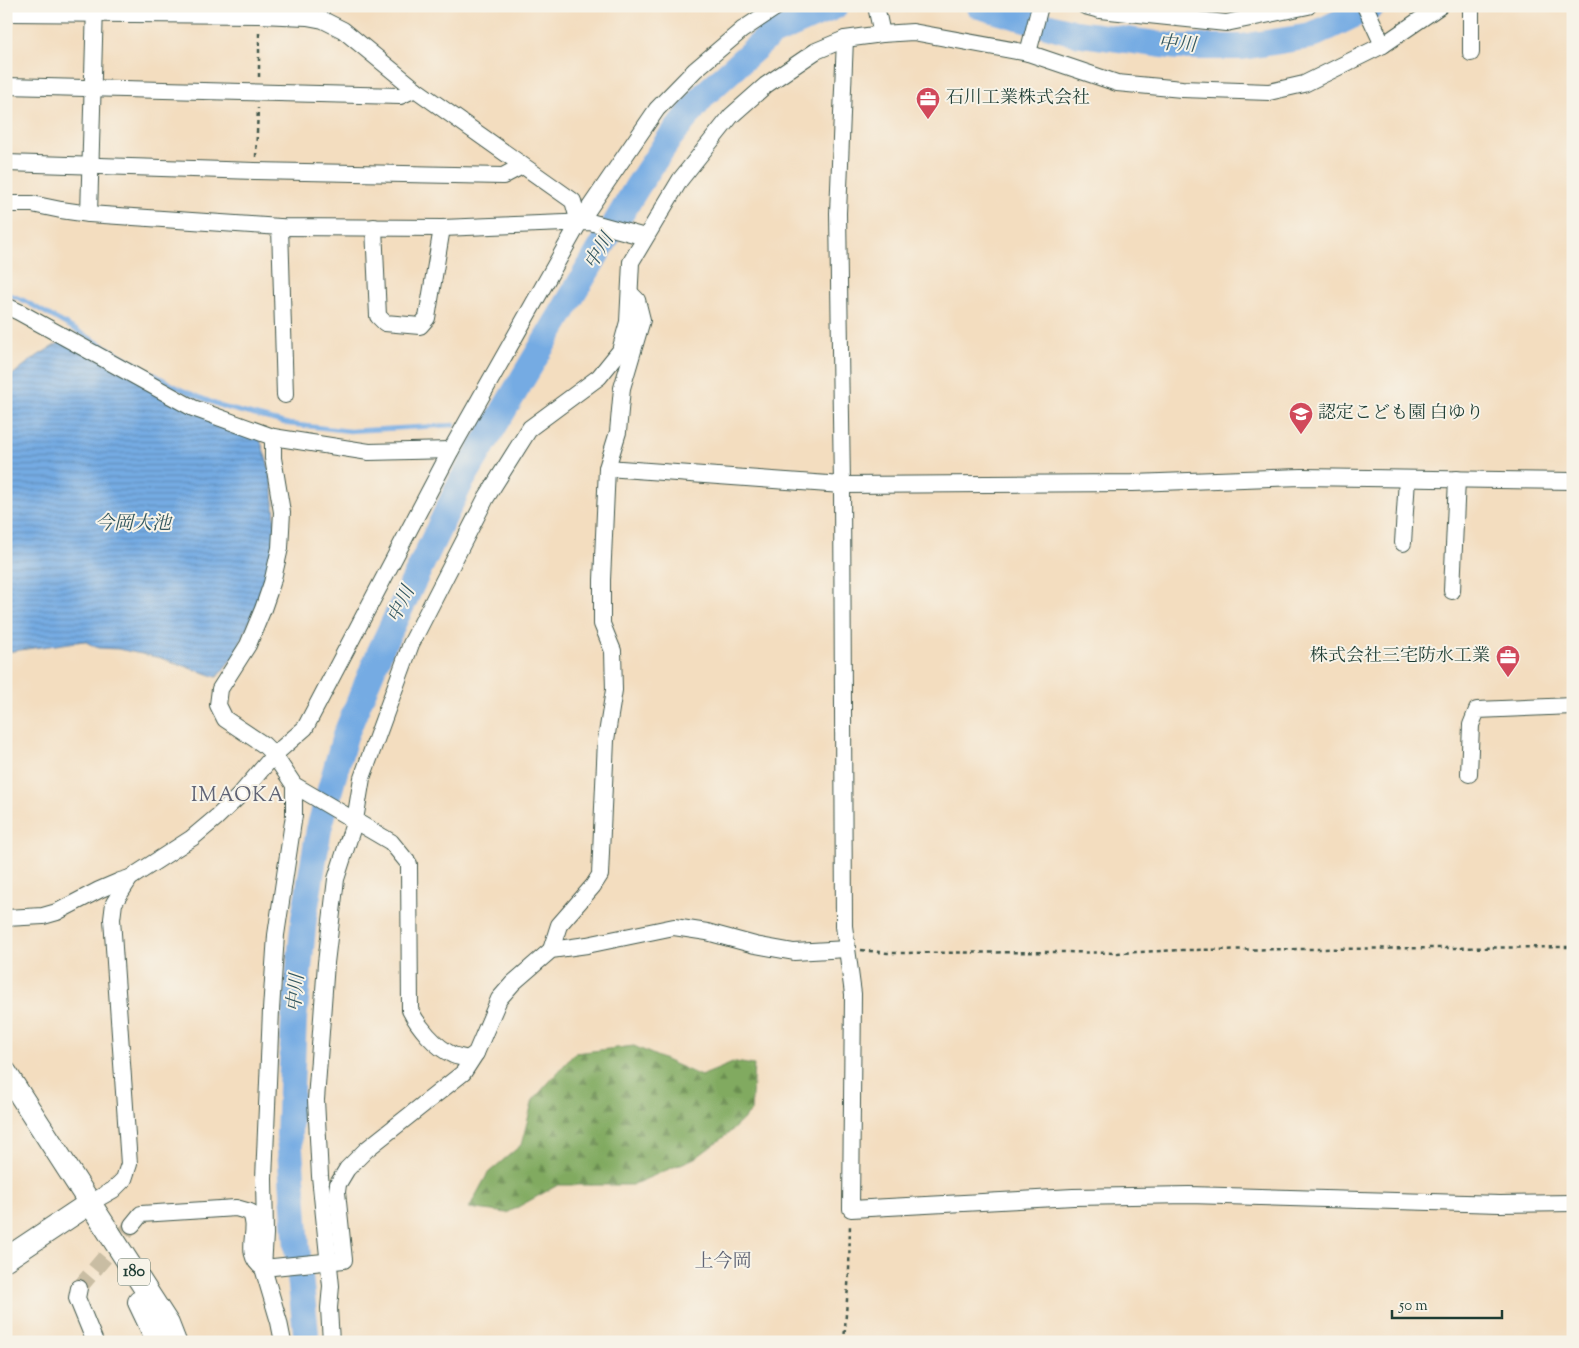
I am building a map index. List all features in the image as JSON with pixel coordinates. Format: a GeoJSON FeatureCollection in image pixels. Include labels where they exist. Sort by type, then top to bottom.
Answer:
{"type":"FeatureCollection","features":[{"type":"Feature","properties":{"kind":"highway","name":"180"},"geometry":{"type":"LineString","coordinates":[[6,1073],[168,1324],[176,1342]]}},
{"type":"Feature","properties":{"kind":"highway","name":"180"},"geometry":{"type":"LineString","coordinates":[[90,1203],[158,1342]]}},
{"type":"Feature","properties":{"kind":"highway"},"geometry":{"type":"LineString","coordinates":[[6,1240],[90,1203]]}},
{"type":"Feature","properties":{"kind":"highway"},"geometry":{"type":"LineString","coordinates":[[6,1259],[90,1203]]}},
{"type":"Feature","properties":{"kind":"street"},"geometry":{"type":"LineString","coordinates":[[6,918],[43,916],[57,912],[99,890],[130,878],[170,853],[198,833],[238,797],[274,755],[305,728],[451,450],[584,223],[657,109],[696,70],[742,30],[778,6]]}},
{"type":"Feature","properties":{"kind":"street"},"geometry":{"type":"LineString","coordinates":[[876,6],[882,34]]}},
{"type":"Feature","properties":{"kind":"street"},"geometry":{"type":"LineString","coordinates":[[1028,53],[1040,6]]}},
{"type":"Feature","properties":{"kind":"street"},"geometry":{"type":"LineString","coordinates":[[1085,6],[1100,10],[1226,23],[1308,6]]}},
{"type":"Feature","properties":{"kind":"street"},"geometry":{"type":"LineString","coordinates":[[1365,6],[1383,45]]}},
{"type":"Feature","properties":{"kind":"street"},"geometry":{"type":"LineString","coordinates":[[331,1342],[329,1308],[331,1286],[325,1262],[316,1100],[326,963],[336,879],[355,820],[362,778],[411,644],[486,498],[530,428],[599,377],[620,350],[628,322],[631,262],[640,236],[680,180],[731,116],[766,86],[816,51],[845,39],[913,32],[1028,53],[1117,83],[1182,89],[1269,92],[1304,84],[1383,45],[1440,6]]}},
{"type":"Feature","properties":{"kind":"street"},"geometry":{"type":"LineString","coordinates":[[1471,6],[1471,53]]}},
{"type":"Feature","properties":{"kind":"street"},"geometry":{"type":"LineString","coordinates":[[6,13],[95,9],[308,17],[323,20],[343,30],[415,89],[573,201],[584,223]]}},
{"type":"Feature","properties":{"kind":"street"},"geometry":{"type":"LineString","coordinates":[[89,214],[95,9]]}},
{"type":"Feature","properties":{"kind":"street"},"geometry":{"type":"LineString","coordinates":[[845,39],[838,214],[842,485],[844,926],[853,994],[851,1209],[1073,1197],[1189,1195],[1500,1204],[1573,1203]]}},
{"type":"Feature","properties":{"kind":"street"},"geometry":{"type":"LineString","coordinates":[[6,86],[400,96],[415,89]]}},
{"type":"Feature","properties":{"kind":"street"},"geometry":{"type":"LineString","coordinates":[[6,163],[503,176],[522,166]]}},
{"type":"Feature","properties":{"kind":"street"},"geometry":{"type":"LineString","coordinates":[[6,204],[32,204],[89,214],[280,228],[442,228],[584,223],[640,236]]}},
{"type":"Feature","properties":{"kind":"street"},"geometry":{"type":"LineString","coordinates":[[374,227],[378,316],[385,324],[420,326],[427,318],[442,228]]}},
{"type":"Feature","properties":{"kind":"street"},"geometry":{"type":"LineString","coordinates":[[280,228],[285,395]]}},
{"type":"Feature","properties":{"kind":"street"},"geometry":{"type":"LineString","coordinates":[[551,950],[559,925],[593,886],[600,875],[606,740],[614,690],[613,652],[602,624],[607,468],[618,432],[622,388],[642,320],[637,300],[630,293]]}},
{"type":"Feature","properties":{"kind":"street"},"geometry":{"type":"LineString","coordinates":[[6,306],[193,408],[273,437],[369,452],[451,450]]}},
{"type":"Feature","properties":{"kind":"street"},"geometry":{"type":"LineString","coordinates":[[273,437],[273,458],[282,512],[280,548],[272,583],[263,609],[248,645],[220,689],[218,704],[225,719],[264,745],[274,755],[297,787],[391,842],[409,864],[410,1010],[418,1025],[434,1041],[452,1054],[468,1059],[476,1053]]}},
{"type":"Feature","properties":{"kind":"street"},"geometry":{"type":"LineString","coordinates":[[607,468],[842,485],[1133,483],[1302,477],[1573,481]]}},
{"type":"Feature","properties":{"kind":"street"},"geometry":{"type":"LineString","coordinates":[[1403,543],[1407,479]]}},
{"type":"Feature","properties":{"kind":"street"},"geometry":{"type":"LineString","coordinates":[[1452,591],[1457,479]]}},
{"type":"Feature","properties":{"kind":"street"},"geometry":{"type":"LineString","coordinates":[[1468,774],[1471,725],[1477,710],[1573,706]]}},
{"type":"Feature","properties":{"kind":"street"},"geometry":{"type":"LineString","coordinates":[[283,1342],[266,1267],[264,1178],[270,1010],[276,935],[297,787]]}},
{"type":"Feature","properties":{"kind":"street"},"geometry":{"type":"LineString","coordinates":[[90,1203],[113,1190],[124,1179],[129,1164],[112,920],[114,903],[130,878]]}},
{"type":"Feature","properties":{"kind":"street"},"geometry":{"type":"LineString","coordinates":[[132,1224],[141,1214],[236,1208],[250,1212],[253,1218],[252,1254],[255,1262],[266,1267],[344,1260],[336,1192],[338,1184],[347,1169],[367,1149],[463,1073],[476,1053],[499,999],[512,983],[551,950],[674,927],[707,932],[755,945],[794,952],[848,949]]}},
{"type":"Feature","properties":{"kind":"street"},"geometry":{"type":"LineString","coordinates":[[79,1288],[77,1298],[95,1342]]}},
{"type":"Feature","properties":{"kind":"path"},"geometry":{"type":"LineString","coordinates":[[848,949],[898,953],[1573,947]]}},
{"type":"Feature","properties":{"kind":"path"},"geometry":{"type":"LineString","coordinates":[[844,1342],[851,1209]]}},
{"type":"Feature","properties":{"kind":"green space"},"geometry":{"type":"Polygon","coordinates":[[[634,1046],[701,1076],[735,1062],[754,1065],[751,1112],[729,1133],[697,1157],[632,1185],[558,1185],[507,1213],[469,1208],[488,1173],[521,1145],[533,1100],[575,1053],[634,1046]]]}},
{"type":"Feature","properties":{"kind":"water","name":"今岡大池"},"geometry":{"type":"Polygon","coordinates":[[[63,341],[260,439],[269,467],[273,490],[276,536],[266,583],[235,655],[217,677],[161,658],[118,649],[98,648],[84,641],[6,652],[6,381],[33,359],[63,341]]]}},
{"type":"Feature","properties":{"kind":"waterway","name":"中川"},"geometry":{"type":"LineString","coordinates":[[307,1342],[297,1248],[289,1135],[294,1020],[304,918],[319,829],[345,736],[381,649],[461,482],[637,187],[669,139],[705,94],[770,35],[836,6]]}},
{"type":"Feature","properties":{"kind":"waterway","name":"中川"},"geometry":{"type":"LineString","coordinates":[[979,6],[1075,33],[1178,47],[1242,47],[1311,36],[1372,6]]}},
{"type":"Feature","properties":{"kind":"waterway"},"geometry":{"type":"LineString","coordinates":[[6,293],[23,300],[180,389],[223,407],[289,424],[350,431],[454,425]]}},
{"type":"Feature","properties":{"kind":"waterway"},"geometry":{"type":"LineString","coordinates":[[485,422],[497,421]]}},
{"type":"Feature","properties":{"kind":"tunnel"},"geometry":{"type":"LineString","coordinates":[[79,1288],[132,1225]]}},
{"type":"Feature","properties":{"kind":"place","name":"石川工業株式会社"},"geometry":{"type":"Point","coordinates":[928,120]}},
{"type":"Feature","properties":{"kind":"place","name":"認定こども園 白ゆり"},"geometry":{"type":"Point","coordinates":[1301,435]}},
{"type":"Feature","properties":{"kind":"place","name":"株式会社三宅防水工業"},"geometry":{"type":"Point","coordinates":[1508,678]}},
{"type":"Feature","properties":{"kind":"district","name":"IMAOKA"},"geometry":{"type":"Point","coordinates":[238,796]}},
{"type":"Feature","properties":{"kind":"district","name":"上今岡"},"geometry":{"type":"Point","coordinates":[723,1262]}}]}
